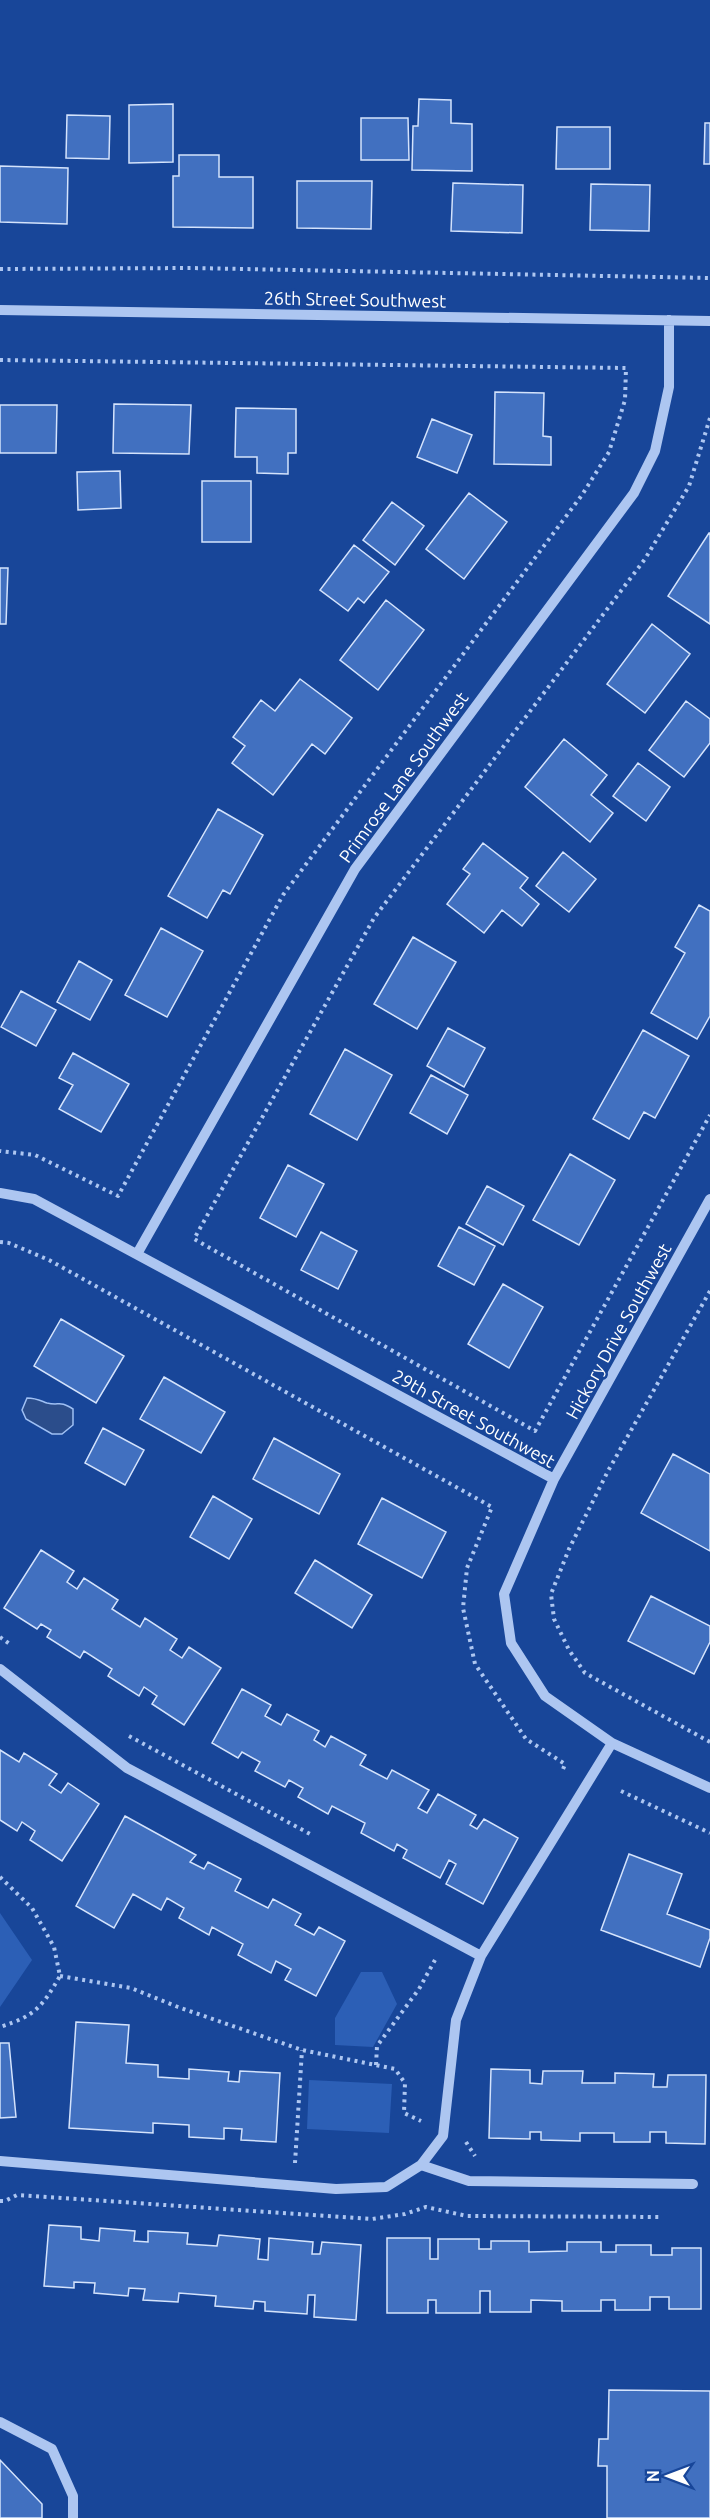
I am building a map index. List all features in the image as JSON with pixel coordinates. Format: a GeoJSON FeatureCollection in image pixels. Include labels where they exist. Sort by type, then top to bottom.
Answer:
{"type":"FeatureCollection","features":[{"type":"Feature","properties":{"kind":"street","name":"26th Street Southwest"},"geometry":{"type":"LineString","coordinates":[[0,310],[710,321]]}},
{"type":"Feature","properties":{"kind":"street","name":"Primrose Lane Southwest"},"geometry":{"type":"LineString","coordinates":[[137,1254],[355,869],[634,493],[655,451],[669,387],[669,321]]}},
{"type":"Feature","properties":{"kind":"street","name":"29th Street Southwest"},"geometry":{"type":"LineString","coordinates":[[0,1193],[34,1199],[554,1479],[504,1594],[511,1643],[545,1696],[612,1743],[710,1788]]}},
{"type":"Feature","properties":{"kind":"street","name":"Hickory Drive Southwest"},"geometry":{"type":"LineString","coordinates":[[554,1479],[710,1199]]}},
{"type":"Feature","properties":{"kind":"street"},"geometry":{"type":"LineString","coordinates":[[0,1669],[127,1768],[480,1956]]}},
{"type":"Feature","properties":{"kind":"street"},"geometry":{"type":"LineString","coordinates":[[0,2162],[336,2189],[386,2187],[421,2165],[443,2136],[456,2020],[480,1956],[612,1743]]}},
{"type":"Feature","properties":{"kind":"street"},"geometry":{"type":"LineString","coordinates":[[421,2165],[469,2181],[693,2184]]}},
{"type":"Feature","properties":{"kind":"street"},"geometry":{"type":"LineString","coordinates":[[0,2422],[52,2449],[73,2496],[73,2518]]}},
{"type":"Feature","properties":{"kind":"path"},"geometry":{"type":"LineString","coordinates":[[0,269],[191,268],[710,278]]}},
{"type":"Feature","properties":{"kind":"path"},"geometry":{"type":"LineString","coordinates":[[0,360],[626,368],[625,400],[609,452],[588,486],[283,896],[118,1196],[35,1155],[0,1151]]}},
{"type":"Feature","properties":{"kind":"path"},"geometry":{"type":"LineString","coordinates":[[710,418],[689,486],[645,559],[374,918],[194,1239],[535,1431],[710,1115]]}},
{"type":"Feature","properties":{"kind":"path"},"geometry":{"type":"LineString","coordinates":[[0,1242],[9,1243],[49,1260],[492,1507],[467,1568],[463,1608],[475,1664],[526,1739],[565,1764],[562,1774]]}},
{"type":"Feature","properties":{"kind":"path"},"geometry":{"type":"LineString","coordinates":[[710,1291],[608,1471],[569,1549],[551,1594],[554,1619],[569,1650],[585,1673],[710,1742]]}},
{"type":"Feature","properties":{"kind":"path"},"geometry":{"type":"LineString","coordinates":[[0,1636],[17,1650]]}},
{"type":"Feature","properties":{"kind":"path"},"geometry":{"type":"LineString","coordinates":[[119,1730],[315,1837]]}},
{"type":"Feature","properties":{"kind":"path"},"geometry":{"type":"LineString","coordinates":[[621,1791],[710,1833]]}},
{"type":"Feature","properties":{"kind":"path"},"geometry":{"type":"LineString","coordinates":[[0,1877],[32,1908],[54,1947],[60,1976],[45,2003],[23,2019],[0,2027]]}},
{"type":"Feature","properties":{"kind":"path"},"geometry":{"type":"LineString","coordinates":[[376,2065],[378,2046],[419,1989],[447,1938]]}},
{"type":"Feature","properties":{"kind":"path"},"geometry":{"type":"LineString","coordinates":[[60,1976],[131,1988],[178,2007],[302,2050],[396,2069],[405,2083],[404,2114],[465,2141],[477,2160]]}},
{"type":"Feature","properties":{"kind":"path"},"geometry":{"type":"LineString","coordinates":[[292,2214],[302,2050]]}},
{"type":"Feature","properties":{"kind":"shaded area"},"geometry":{"type":"Polygon","coordinates":[[[27,1398],[68,1406],[73,1409],[73,1425],[62,1434],[52,1434],[26,1419],[22,1410],[27,1398]]]}},
{"type":"Feature","properties":{"kind":"shaded area"},"geometry":{"type":"Polygon","coordinates":[[[0,1913],[32,1960],[0,2007],[0,1913]]]}},
{"type":"Feature","properties":{"kind":"shaded area"},"geometry":{"type":"Polygon","coordinates":[[[361,1972],[382,1972],[397,2004],[373,2047],[335,2045],[335,2018],[361,1972]]]}},
{"type":"Feature","properties":{"kind":"shaded area"},"geometry":{"type":"Polygon","coordinates":[[[309,2080],[392,2084],[389,2133],[307,2129],[309,2080]]]}},
{"type":"Feature","properties":{"kind":"building"},"geometry":{"type":"Polygon","coordinates":[[[419,99],[451,100],[451,123],[472,124],[472,171],[412,170],[413,126],[418,126],[419,99]]]}},
{"type":"Feature","properties":{"kind":"building"},"geometry":{"type":"Polygon","coordinates":[[[173,104],[173,162],[129,163],[129,105],[173,104]]]}},
{"type":"Feature","properties":{"kind":"building"},"geometry":{"type":"Polygon","coordinates":[[[67,115],[110,116],[109,159],[66,158],[67,115]]]}},
{"type":"Feature","properties":{"kind":"building"},"geometry":{"type":"Polygon","coordinates":[[[361,118],[408,118],[409,160],[361,160],[361,118]]]}},
{"type":"Feature","properties":{"kind":"building"},"geometry":{"type":"Polygon","coordinates":[[[705,123],[710,123],[710,164],[704,164],[705,123]]]}},
{"type":"Feature","properties":{"kind":"building"},"geometry":{"type":"Polygon","coordinates":[[[557,127],[610,127],[610,169],[556,169],[557,127]]]}},
{"type":"Feature","properties":{"kind":"building"},"geometry":{"type":"Polygon","coordinates":[[[179,155],[219,155],[219,177],[253,177],[253,228],[173,227],[173,176],[179,176],[179,155]]]}},
{"type":"Feature","properties":{"kind":"building"},"geometry":{"type":"Polygon","coordinates":[[[0,166],[68,168],[67,224],[0,222],[0,166]]]}},
{"type":"Feature","properties":{"kind":"building"},"geometry":{"type":"Polygon","coordinates":[[[297,181],[372,181],[371,229],[297,228],[297,181]]]}},
{"type":"Feature","properties":{"kind":"building"},"geometry":{"type":"Polygon","coordinates":[[[453,183],[523,185],[522,233],[451,231],[453,183]]]}},
{"type":"Feature","properties":{"kind":"building"},"geometry":{"type":"Polygon","coordinates":[[[591,184],[650,185],[649,231],[590,230],[591,184]]]}},
{"type":"Feature","properties":{"kind":"building"},"geometry":{"type":"Polygon","coordinates":[[[495,392],[544,393],[543,436],[551,437],[551,465],[494,464],[495,392]]]}},
{"type":"Feature","properties":{"kind":"building"},"geometry":{"type":"Polygon","coordinates":[[[114,404],[191,405],[189,454],[113,453],[114,404]]]}},
{"type":"Feature","properties":{"kind":"building"},"geometry":{"type":"Polygon","coordinates":[[[0,405],[57,405],[56,453],[0,453],[0,405]]]}},
{"type":"Feature","properties":{"kind":"building"},"geometry":{"type":"Polygon","coordinates":[[[236,408],[296,409],[296,453],[288,453],[288,474],[257,473],[257,457],[235,457],[236,408]]]}},
{"type":"Feature","properties":{"kind":"building"},"geometry":{"type":"Polygon","coordinates":[[[432,419],[472,435],[457,473],[417,457],[432,419]]]}},
{"type":"Feature","properties":{"kind":"building"},"geometry":{"type":"Polygon","coordinates":[[[120,471],[121,508],[78,510],[77,472],[120,471]]]}},
{"type":"Feature","properties":{"kind":"building"},"geometry":{"type":"Polygon","coordinates":[[[202,481],[251,481],[251,542],[202,542],[202,481]]]}},
{"type":"Feature","properties":{"kind":"building"},"geometry":{"type":"Polygon","coordinates":[[[469,493],[507,522],[464,579],[426,549],[469,493]]]}},
{"type":"Feature","properties":{"kind":"building"},"geometry":{"type":"Polygon","coordinates":[[[392,502],[424,526],[395,565],[363,540],[392,502]]]}},
{"type":"Feature","properties":{"kind":"building"},"geometry":{"type":"Polygon","coordinates":[[[710,533],[710,624],[668,596],[710,533]]]}},
{"type":"Feature","properties":{"kind":"building"},"geometry":{"type":"Polygon","coordinates":[[[354,545],[389,572],[364,603],[358,598],[348,611],[320,590],[354,545]]]}},
{"type":"Feature","properties":{"kind":"building"},"geometry":{"type":"Polygon","coordinates":[[[0,568],[8,568],[6,624],[0,624],[0,568]]]}},
{"type":"Feature","properties":{"kind":"building"},"geometry":{"type":"Polygon","coordinates":[[[386,600],[424,630],[378,690],[340,660],[386,600]]]}},
{"type":"Feature","properties":{"kind":"building"},"geometry":{"type":"Polygon","coordinates":[[[652,624],[690,654],[645,713],[607,684],[652,624]]]}},
{"type":"Feature","properties":{"kind":"building"},"geometry":{"type":"Polygon","coordinates":[[[300,679],[352,718],[325,754],[312,744],[273,795],[232,763],[245,746],[233,737],[261,700],[275,711],[300,679]]]}},
{"type":"Feature","properties":{"kind":"building"},"geometry":{"type":"Polygon","coordinates":[[[686,701],[710,719],[710,743],[684,777],[649,750],[686,701]]]}},
{"type":"Feature","properties":{"kind":"building"},"geometry":{"type":"Polygon","coordinates":[[[564,739],[607,775],[591,795],[613,813],[590,842],[525,787],[564,739]]]}},
{"type":"Feature","properties":{"kind":"building"},"geometry":{"type":"Polygon","coordinates":[[[638,763],[670,787],[646,821],[613,796],[638,763]]]}},
{"type":"Feature","properties":{"kind":"building"},"geometry":{"type":"Polygon","coordinates":[[[218,809],[263,835],[230,894],[223,890],[207,918],[168,896],[218,809]]]}},
{"type":"Feature","properties":{"kind":"building"},"geometry":{"type":"Polygon","coordinates":[[[483,843],[528,878],[520,888],[539,904],[522,926],[502,910],[484,933],[447,904],[470,874],[463,869],[483,843]]]}},
{"type":"Feature","properties":{"kind":"building"},"geometry":{"type":"Polygon","coordinates":[[[563,852],[596,879],[569,912],[536,886],[563,852]]]}},
{"type":"Feature","properties":{"kind":"building"},"geometry":{"type":"Polygon","coordinates":[[[699,905],[710,911],[710,1016],[697,1039],[651,1013],[685,953],[675,947],[699,905]]]}},
{"type":"Feature","properties":{"kind":"building"},"geometry":{"type":"Polygon","coordinates":[[[161,928],[203,951],[167,1017],[125,995],[161,928]]]}},
{"type":"Feature","properties":{"kind":"building"},"geometry":{"type":"Polygon","coordinates":[[[413,937],[456,962],[417,1029],[374,1004],[413,937]]]}},
{"type":"Feature","properties":{"kind":"building"},"geometry":{"type":"Polygon","coordinates":[[[79,961],[112,980],[90,1020],[57,1002],[79,961]]]}},
{"type":"Feature","properties":{"kind":"building"},"geometry":{"type":"Polygon","coordinates":[[[21,991],[56,1010],[36,1046],[1,1027],[21,991]]]}},
{"type":"Feature","properties":{"kind":"building"},"geometry":{"type":"Polygon","coordinates":[[[448,1028],[485,1048],[464,1087],[427,1066],[448,1028]]]}},
{"type":"Feature","properties":{"kind":"building"},"geometry":{"type":"Polygon","coordinates":[[[643,1030],[689,1056],[655,1118],[644,1112],[629,1139],[593,1119],[643,1030]]]}},
{"type":"Feature","properties":{"kind":"building"},"geometry":{"type":"Polygon","coordinates":[[[345,1049],[392,1075],[357,1140],[310,1114],[345,1049]]]}},
{"type":"Feature","properties":{"kind":"building"},"geometry":{"type":"Polygon","coordinates":[[[73,1053],[129,1084],[101,1132],[59,1109],[73,1085],[59,1078],[73,1053]]]}},
{"type":"Feature","properties":{"kind":"building"},"geometry":{"type":"Polygon","coordinates":[[[431,1075],[468,1095],[447,1134],[410,1113],[431,1075]]]}},
{"type":"Feature","properties":{"kind":"building"},"geometry":{"type":"Polygon","coordinates":[[[570,1154],[615,1180],[579,1245],[533,1220],[570,1154]]]}},
{"type":"Feature","properties":{"kind":"building"},"geometry":{"type":"Polygon","coordinates":[[[288,1165],[324,1184],[296,1237],[260,1218],[288,1165]]]}},
{"type":"Feature","properties":{"kind":"building"},"geometry":{"type":"Polygon","coordinates":[[[487,1186],[524,1206],[503,1245],[466,1224],[487,1186]]]}},
{"type":"Feature","properties":{"kind":"building"},"geometry":{"type":"Polygon","coordinates":[[[459,1227],[495,1246],[474,1285],[438,1266],[459,1227]]]}},
{"type":"Feature","properties":{"kind":"building"},"geometry":{"type":"Polygon","coordinates":[[[321,1232],[357,1251],[338,1289],[301,1270],[321,1232]]]}},
{"type":"Feature","properties":{"kind":"building"},"geometry":{"type":"Polygon","coordinates":[[[503,1284],[543,1307],[509,1368],[468,1344],[503,1284]]]}},
{"type":"Feature","properties":{"kind":"building"},"geometry":{"type":"Polygon","coordinates":[[[61,1319],[124,1356],[96,1403],[34,1366],[61,1319]]]}},
{"type":"Feature","properties":{"kind":"building"},"geometry":{"type":"Polygon","coordinates":[[[164,1377],[225,1412],[201,1453],[140,1419],[164,1377]]]}},
{"type":"Feature","properties":{"kind":"building"},"geometry":{"type":"Polygon","coordinates":[[[103,1428],[144,1450],[125,1485],[85,1463],[103,1428]]]}},
{"type":"Feature","properties":{"kind":"building"},"geometry":{"type":"Polygon","coordinates":[[[274,1438],[340,1474],[319,1514],[253,1479],[274,1438]]]}},
{"type":"Feature","properties":{"kind":"building"},"geometry":{"type":"Polygon","coordinates":[[[673,1454],[710,1474],[710,1551],[641,1513],[673,1454]]]}},
{"type":"Feature","properties":{"kind":"building"},"geometry":{"type":"Polygon","coordinates":[[[213,1496],[252,1519],[229,1559],[190,1537],[213,1496]]]}},
{"type":"Feature","properties":{"kind":"building"},"geometry":{"type":"Polygon","coordinates":[[[382,1498],[446,1532],[422,1578],[358,1544],[382,1498]]]}},
{"type":"Feature","properties":{"kind":"building"},"geometry":{"type":"Polygon","coordinates":[[[41,1550],[74,1571],[67,1582],[77,1589],[84,1578],[118,1600],[112,1609],[140,1627],[145,1618],[177,1639],[170,1650],[182,1658],[189,1647],[221,1668],[184,1725],[152,1704],[157,1696],[144,1687],[139,1696],[108,1676],[112,1669],[84,1651],[80,1658],[47,1637],[51,1630],[41,1624],[37,1629],[4,1608],[41,1550]]]}},
{"type":"Feature","properties":{"kind":"building"},"geometry":{"type":"Polygon","coordinates":[[[315,1560],[372,1595],[352,1628],[295,1593],[315,1560]]]}},
{"type":"Feature","properties":{"kind":"building"},"geometry":{"type":"Polygon","coordinates":[[[651,1596],[710,1626],[710,1642],[694,1674],[628,1641],[651,1596]]]}},
{"type":"Feature","properties":{"kind":"building"},"geometry":{"type":"Polygon","coordinates":[[[242,1689],[271,1705],[265,1716],[281,1725],[287,1714],[319,1731],[314,1740],[325,1747],[331,1736],[366,1755],[360,1765],[387,1779],[392,1770],[429,1790],[418,1808],[427,1813],[438,1794],[476,1815],[470,1825],[477,1829],[484,1819],[518,1838],[483,1904],[446,1884],[456,1864],[449,1860],[440,1878],[403,1858],[407,1850],[397,1844],[394,1851],[361,1833],[365,1823],[332,1806],[328,1814],[298,1797],[303,1788],[289,1780],[285,1787],[255,1771],[260,1762],[242,1752],[238,1758],[212,1743],[242,1689]]]}},
{"type":"Feature","properties":{"kind":"building"},"geometry":{"type":"Polygon","coordinates":[[[0,1750],[19,1762],[24,1753],[57,1774],[49,1785],[61,1793],[68,1783],[99,1804],[62,1861],[30,1840],[35,1831],[22,1822],[17,1831],[0,1820],[0,1750]]]}},
{"type":"Feature","properties":{"kind":"building"},"geometry":{"type":"Polygon","coordinates":[[[125,1816],[196,1855],[190,1862],[204,1869],[208,1862],[241,1879],[235,1891],[268,1908],[273,1899],[301,1914],[295,1925],[314,1935],[319,1927],[345,1941],[316,1996],[285,1980],[291,1969],[276,1961],[271,1973],[238,1955],[243,1944],[212,1927],[209,1935],[179,1918],[184,1908],[167,1898],[161,1910],[133,1894],[114,1928],[76,1906],[125,1816]]]}},
{"type":"Feature","properties":{"kind":"building"},"geometry":{"type":"Polygon","coordinates":[[[629,1854],[682,1874],[667,1914],[710,1930],[710,1938],[700,1967],[601,1930],[629,1854]]]}},
{"type":"Feature","properties":{"kind":"building"},"geometry":{"type":"Polygon","coordinates":[[[76,2022],[129,2025],[126,2063],[158,2065],[158,2077],[189,2079],[189,2069],[229,2072],[228,2081],[239,2082],[240,2071],[280,2073],[276,2142],[241,2140],[242,2129],[224,2128],[224,2139],[189,2137],[189,2125],[153,2123],[153,2133],[69,2128],[76,2022]]]}},
{"type":"Feature","properties":{"kind":"building"},"geometry":{"type":"Polygon","coordinates":[[[0,2043],[9,2043],[16,2117],[0,2118],[0,2043]]]}},
{"type":"Feature","properties":{"kind":"building"},"geometry":{"type":"Polygon","coordinates":[[[491,2069],[530,2070],[530,2083],[542,2084],[543,2071],[583,2071],[582,2083],[615,2083],[615,2073],[654,2074],[653,2087],[667,2087],[668,2075],[706,2075],[705,2144],[666,2143],[666,2132],[650,2132],[650,2142],[614,2142],[614,2133],[580,2133],[580,2141],[541,2140],[541,2132],[530,2132],[530,2139],[489,2138],[491,2069]]]}},
{"type":"Feature","properties":{"kind":"building"},"geometry":{"type":"Polygon","coordinates":[[[49,2225],[81,2227],[81,2239],[99,2241],[100,2228],[135,2231],[134,2241],[148,2242],[148,2231],[188,2233],[187,2244],[217,2246],[219,2235],[260,2239],[258,2259],[268,2260],[269,2238],[313,2242],[312,2254],[320,2254],[322,2242],[361,2245],[356,2320],[314,2317],[315,2295],[308,2295],[307,2314],[265,2311],[265,2302],[254,2301],[253,2309],[215,2306],[216,2296],[179,2293],[178,2302],[143,2300],[145,2289],[129,2288],[128,2296],[94,2293],[95,2283],[74,2282],[74,2288],[44,2286],[49,2225]]]}},
{"type":"Feature","properties":{"kind":"building"},"geometry":{"type":"Polygon","coordinates":[[[387,2238],[430,2238],[430,2259],[438,2259],[438,2239],[479,2239],[479,2249],[491,2249],[491,2241],[529,2241],[529,2252],[567,2251],[567,2242],[601,2242],[601,2252],[616,2252],[616,2245],[651,2245],[651,2255],[672,2255],[672,2248],[701,2248],[701,2309],[669,2309],[669,2297],[650,2297],[650,2310],[615,2310],[615,2300],[601,2300],[601,2311],[562,2311],[562,2301],[531,2300],[531,2312],[490,2312],[490,2291],[480,2291],[480,2313],[436,2313],[436,2300],[428,2300],[428,2313],[387,2313],[387,2238]]]}},
{"type":"Feature","properties":{"kind":"building"},"geometry":{"type":"Polygon","coordinates":[[[609,2390],[710,2391],[710,2518],[607,2518],[607,2466],[598,2466],[599,2439],[608,2439],[609,2390]]]}},
{"type":"Feature","properties":{"kind":"building"},"geometry":{"type":"Polygon","coordinates":[[[0,2460],[42,2504],[42,2518],[0,2518],[0,2460]]]}}]}
